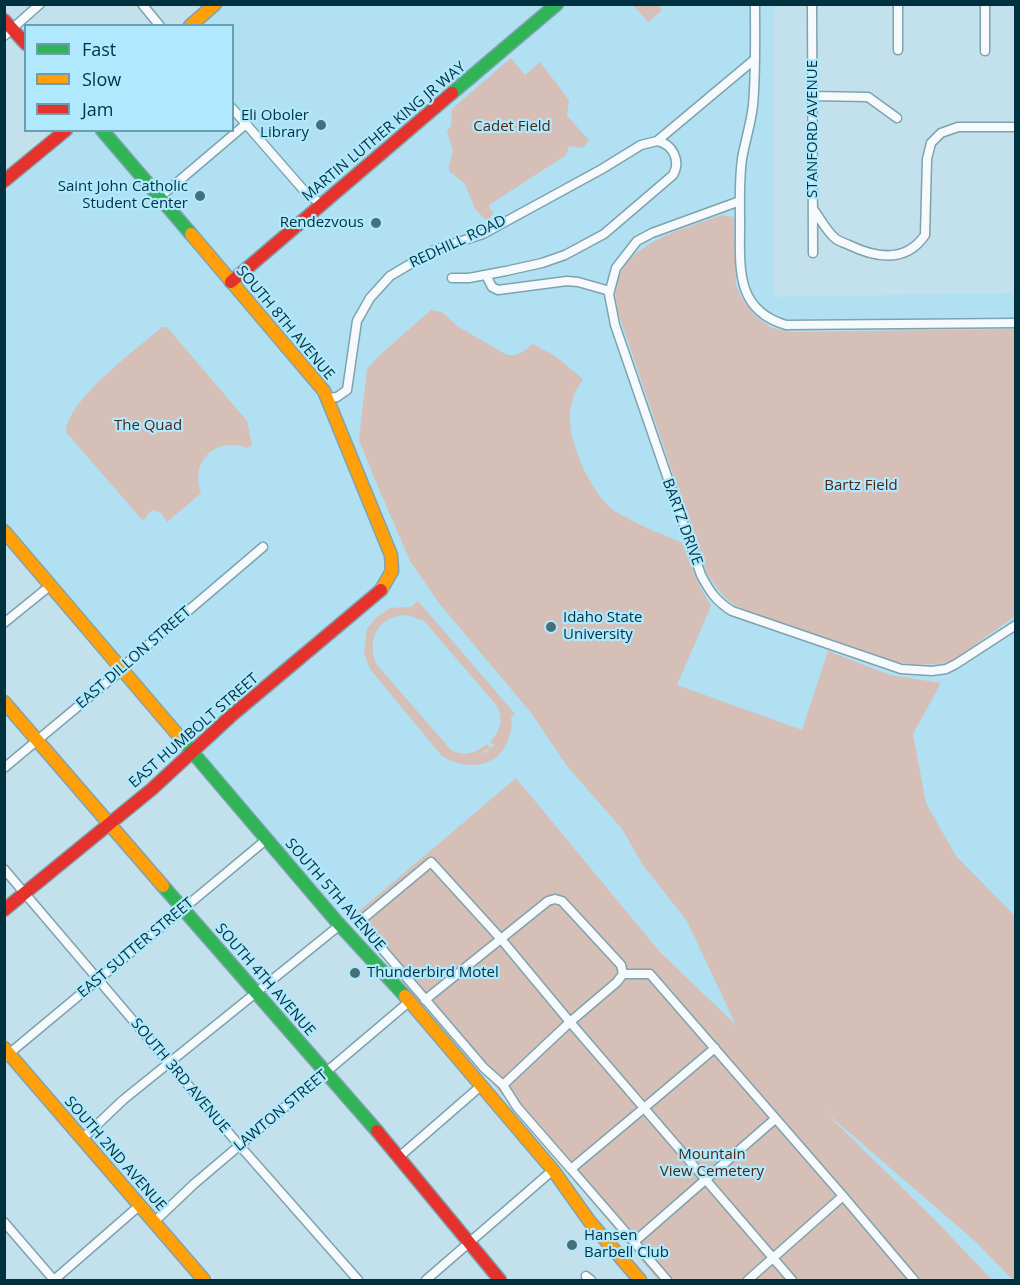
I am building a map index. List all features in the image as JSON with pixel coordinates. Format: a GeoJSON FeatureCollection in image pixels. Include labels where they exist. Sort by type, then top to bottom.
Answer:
{"type":"FeatureCollection","features":[{"type":"Feature","properties":{"kind":"street"},"geometry":{"type":"LineString","coordinates":[[24,42],[7,28],[40,4]]}},
{"type":"Feature","properties":{"kind":"street"},"geometry":{"type":"LineString","coordinates":[[142,4],[158,24]]}},
{"type":"Feature","properties":{"kind":"street"},"geometry":{"type":"LineString","coordinates":[[192,24],[215,4]]}},
{"type":"Feature","properties":{"kind":"street"},"geometry":{"type":"LineString","coordinates":[[755,4],[753,106],[742,160],[740,201],[740,270],[742,284],[753,305],[772,321],[786,325],[1016,323]]}},
{"type":"Feature","properties":{"kind":"street","name":"STANFORD AVENUE"},"geometry":{"type":"LineString","coordinates":[[812,4],[813,253]]}},
{"type":"Feature","properties":{"kind":"street"},"geometry":{"type":"LineString","coordinates":[[898,4],[898,50]]}},
{"type":"Feature","properties":{"kind":"street"},"geometry":{"type":"LineString","coordinates":[[985,4],[985,51]]}},
{"type":"Feature","properties":{"kind":"street","name":"MARTIN LUTHER KING JR WAY"},"geometry":{"type":"LineString","coordinates":[[231,282],[552,7]]}},
{"type":"Feature","properties":{"kind":"street","name":"REDHILL ROAD"},"geometry":{"type":"LineString","coordinates":[[657,141],[755,59]]}},
{"type":"Feature","properties":{"kind":"street"},"geometry":{"type":"LineString","coordinates":[[812,96],[868,97],[897,118]]}},
{"type":"Feature","properties":{"kind":"street"},"geometry":{"type":"LineString","coordinates":[[234,110],[307,194],[322,204]]}},
{"type":"Feature","properties":{"kind":"street"},"geometry":{"type":"LineString","coordinates":[[160,197],[246,124]]}},
{"type":"Feature","properties":{"kind":"street"},"geometry":{"type":"LineString","coordinates":[[813,209],[836,239],[864,252],[886,256],[903,253],[918,246],[925,235],[927,159],[932,143],[941,133],[958,127],[1016,127]]}},
{"type":"Feature","properties":{"kind":"street"},"geometry":{"type":"LineString","coordinates":[[4,181],[64,132]]}},
{"type":"Feature","properties":{"kind":"street","name":"SOUTH 8TH AVENUE"},"geometry":{"type":"LineString","coordinates":[[104,132],[324,391],[388,546],[393,566]]}},
{"type":"Feature","properties":{"kind":"street","name":"REDHILL ROAD"},"geometry":{"type":"LineString","coordinates":[[328,398],[337,397],[347,390],[357,321],[370,297],[390,276],[434,250],[483,234],[641,145],[657,141],[664,142],[671,148],[677,169],[665,183],[604,234],[565,255],[542,263],[469,278],[452,278]]}},
{"type":"Feature","properties":{"kind":"street","name":"BARTZ DRIVE"},"geometry":{"type":"LineString","coordinates":[[740,201],[652,233],[637,241],[616,268],[610,291],[610,308],[615,325],[683,529],[701,575],[718,602],[732,611],[884,664],[918,672],[946,669],[969,657],[1016,625]]}},
{"type":"Feature","properties":{"kind":"street"},"geometry":{"type":"LineString","coordinates":[[486,275],[488,282],[498,290],[567,281],[610,291]]}},
{"type":"Feature","properties":{"kind":"street","name":"SOUTH 5TH AVENUE"},"geometry":{"type":"LineString","coordinates":[[4,531],[340,925],[410,1001],[482,1085],[553,1170],[590,1222],[640,1281]]}},
{"type":"Feature","properties":{"kind":"street","name":"EAST DILLON STREET"},"geometry":{"type":"LineString","coordinates":[[4,768],[123,669],[128,662],[263,547]]}},
{"type":"Feature","properties":{"kind":"street","name":"EAST HUMBOLT STREET"},"geometry":{"type":"LineString","coordinates":[[4,910],[110,825],[192,750],[383,588],[390,579],[393,566]]}},
{"type":"Feature","properties":{"kind":"street"},"geometry":{"type":"LineString","coordinates":[[4,623],[51,585]]}},
{"type":"Feature","properties":{"kind":"street","name":"SOUTH 4TH AVENUE"},"geometry":{"type":"LineString","coordinates":[[4,702],[399,1157],[500,1281]]}},
{"type":"Feature","properties":{"kind":"street","name":"EAST SUTTER STREET"},"geometry":{"type":"LineString","coordinates":[[6,1053],[267,839]]}},
{"type":"Feature","properties":{"kind":"street"},"geometry":{"type":"LineString","coordinates":[[667,1281],[517,1107],[503,1085],[484,1068],[359,922],[431,862],[501,939],[792,1281]]}},
{"type":"Feature","properties":{"kind":"street","name":"SOUTH 3RD AVENUE"},"geometry":{"type":"LineString","coordinates":[[4,869],[358,1281]]}},
{"type":"Feature","properties":{"kind":"street"},"geometry":{"type":"LineString","coordinates":[[425,1000],[548,901],[555,899],[562,901],[621,965],[622,974],[617,982],[570,1022],[503,1085]]}},
{"type":"Feature","properties":{"kind":"street"},"geometry":{"type":"LineString","coordinates":[[82,1138],[123,1100],[340,925]]}},
{"type":"Feature","properties":{"kind":"street"},"geometry":{"type":"LineString","coordinates":[[622,974],[650,974],[911,1277],[900,1281]]}},
{"type":"Feature","properties":{"kind":"street","name":"LAWTON STREET"},"geometry":{"type":"LineString","coordinates":[[154,1222],[194,1184],[410,1001]]}},
{"type":"Feature","properties":{"kind":"street"},"geometry":{"type":"LineString","coordinates":[[571,1168],[715,1048]]}},
{"type":"Feature","properties":{"kind":"street","name":"SOUTH 2ND AVENUE"},"geometry":{"type":"LineString","coordinates":[[6,1053],[204,1281]]}},
{"type":"Feature","properties":{"kind":"street"},"geometry":{"type":"LineString","coordinates":[[399,1157],[482,1085]]}},
{"type":"Feature","properties":{"kind":"street"},"geometry":{"type":"LineString","coordinates":[[634,1242],[775,1119]]}},
{"type":"Feature","properties":{"kind":"street"},"geometry":{"type":"LineString","coordinates":[[426,1281],[553,1170]]}},
{"type":"Feature","properties":{"kind":"street"},"geometry":{"type":"LineString","coordinates":[[748,1281],[843,1196]]}},
{"type":"Feature","properties":{"kind":"street"},"geometry":{"type":"LineString","coordinates":[[4,1222],[54,1280],[138,1206]]}},
{"type":"Feature","properties":{"kind":"street"},"geometry":{"type":"LineString","coordinates":[[586,1281],[586,1276],[591,1281]]}},
{"type":"Feature","properties":{"kind":"shaded area","name":"Idaho State University"},"geometry":{"type":"Polygon","coordinates":[[[215,5],[774,5],[774,297],[1015,293],[1015,1280],[992,1280],[939,1224],[660,952],[516,778],[340,925],[5,531],[4,181],[65,132],[234,132],[234,24],[191,24],[215,5]]]}},
{"type":"Feature","properties":{"kind":"green space"},"geometry":{"type":"Polygon","coordinates":[[[633,5],[658,5],[662,10],[648,22],[633,5]]]}},
{"type":"Feature","properties":{"kind":"green space","name":"Cadet Field"},"geometry":{"type":"Polygon","coordinates":[[[511,58],[525,75],[540,62],[569,100],[567,116],[589,140],[583,148],[569,146],[566,155],[489,205],[494,213],[487,221],[475,209],[465,184],[449,171],[453,152],[447,131],[451,126],[452,109],[511,58]]]}},
{"type":"Feature","properties":{"kind":"green space","name":"Bartz Field"},"geometry":{"type":"Polygon","coordinates":[[[722,215],[734,217],[736,285],[742,299],[755,316],[772,328],[793,332],[1015,329],[1015,616],[952,661],[913,665],[895,662],[750,612],[725,597],[707,574],[618,312],[616,290],[621,272],[632,257],[647,246],[684,228],[722,215]]]}},
{"type":"Feature","properties":{"kind":"green space","name":"Mountain View Cemetery"},"geometry":{"type":"Polygon","coordinates":[[[431,310],[442,312],[457,326],[507,355],[518,354],[533,344],[555,356],[583,379],[573,399],[570,422],[574,445],[592,484],[607,505],[615,511],[682,543],[700,587],[711,606],[677,685],[802,730],[828,651],[890,675],[941,683],[913,734],[926,803],[956,856],[1015,916],[1015,1280],[976,1242],[823,1110],[939,1224],[992,1280],[658,1280],[352,917],[516,778],[660,952],[736,1025],[687,921],[643,865],[622,829],[567,766],[532,714],[439,603],[410,561],[376,482],[359,440],[367,369],[431,310]]]}},
{"type":"Feature","properties":{"kind":"green space","name":"The Quad"},"geometry":{"type":"Polygon","coordinates":[[[162,327],[167,327],[247,421],[252,445],[247,448],[226,445],[209,454],[199,470],[198,481],[201,493],[167,522],[161,513],[154,510],[143,521],[66,432],[69,419],[90,390],[162,327]]]}},
{"type":"Feature","properties":{"kind":"green space"},"geometry":{"type":"Polygon","coordinates":[[[418,601],[515,714],[511,718],[512,724],[507,742],[495,758],[478,765],[468,765],[449,760],[441,755],[370,669],[364,653],[367,629],[377,617],[390,608],[411,607],[418,601]],[[408,615],[389,619],[382,624],[377,630],[373,646],[377,665],[451,750],[469,753],[487,744],[490,748],[479,754],[486,752],[496,743],[493,745],[490,742],[500,725],[497,706],[424,621],[408,615]]]}},
{"type":"Feature","properties":{"kind":"traffic: fast"},"geometry":{"type":"LineString","coordinates":[[452,93],[557,4]]}},
{"type":"Feature","properties":{"kind":"traffic: fast"},"geometry":{"type":"LineString","coordinates":[[104,132],[191,234]]}},
{"type":"Feature","properties":{"kind":"traffic: fast"},"geometry":{"type":"LineString","coordinates":[[183,741],[337,922],[405,996]]}},
{"type":"Feature","properties":{"kind":"traffic: fast"},"geometry":{"type":"LineString","coordinates":[[163,886],[377,1131]]}},
{"type":"Feature","properties":{"kind":"traffic: slow"},"geometry":{"type":"LineString","coordinates":[[192,24],[215,4]]}},
{"type":"Feature","properties":{"kind":"traffic: slow"},"geometry":{"type":"LineString","coordinates":[[191,234],[324,391],[391,555],[392,571],[381,590]]}},
{"type":"Feature","properties":{"kind":"traffic: slow"},"geometry":{"type":"LineString","coordinates":[[4,531],[183,741]]}},
{"type":"Feature","properties":{"kind":"traffic: slow"},"geometry":{"type":"LineString","coordinates":[[4,702],[163,886]]}},
{"type":"Feature","properties":{"kind":"traffic: slow"},"geometry":{"type":"LineString","coordinates":[[405,996],[553,1170],[590,1222],[640,1280]]}},
{"type":"Feature","properties":{"kind":"traffic: slow"},"geometry":{"type":"LineString","coordinates":[[4,1048],[204,1280]]}},
{"type":"Feature","properties":{"kind":"traffic: jam"},"geometry":{"type":"LineString","coordinates":[[4,20],[24,42]]}},
{"type":"Feature","properties":{"kind":"traffic: jam"},"geometry":{"type":"LineString","coordinates":[[231,282],[452,93]]}},
{"type":"Feature","properties":{"kind":"traffic: jam"},"geometry":{"type":"LineString","coordinates":[[4,181],[64,132]]}},
{"type":"Feature","properties":{"kind":"traffic: jam"},"geometry":{"type":"LineString","coordinates":[[4,910],[152,789],[231,716],[381,590]]}},
{"type":"Feature","properties":{"kind":"traffic: jam"},"geometry":{"type":"LineString","coordinates":[[377,1131],[500,1280]]}},
{"type":"Feature","properties":{"kind":"place","name":"Eli Oboler Library"},"geometry":{"type":"Point","coordinates":[321,125]}},
{"type":"Feature","properties":{"kind":"place","name":"Saint John Catholic Student Center"},"geometry":{"type":"Point","coordinates":[200,196]}},
{"type":"Feature","properties":{"kind":"place","name":"Rendezvous"},"geometry":{"type":"Point","coordinates":[376,223]}},
{"type":"Feature","properties":{"kind":"place","name":"Idaho State University"},"geometry":{"type":"Point","coordinates":[551,627]}},
{"type":"Feature","properties":{"kind":"place","name":"Thunderbird Motel"},"geometry":{"type":"Point","coordinates":[355,973]}},
{"type":"Feature","properties":{"kind":"place","name":"Hansen Barbell Club"},"geometry":{"type":"Point","coordinates":[572,1245]}}]}
